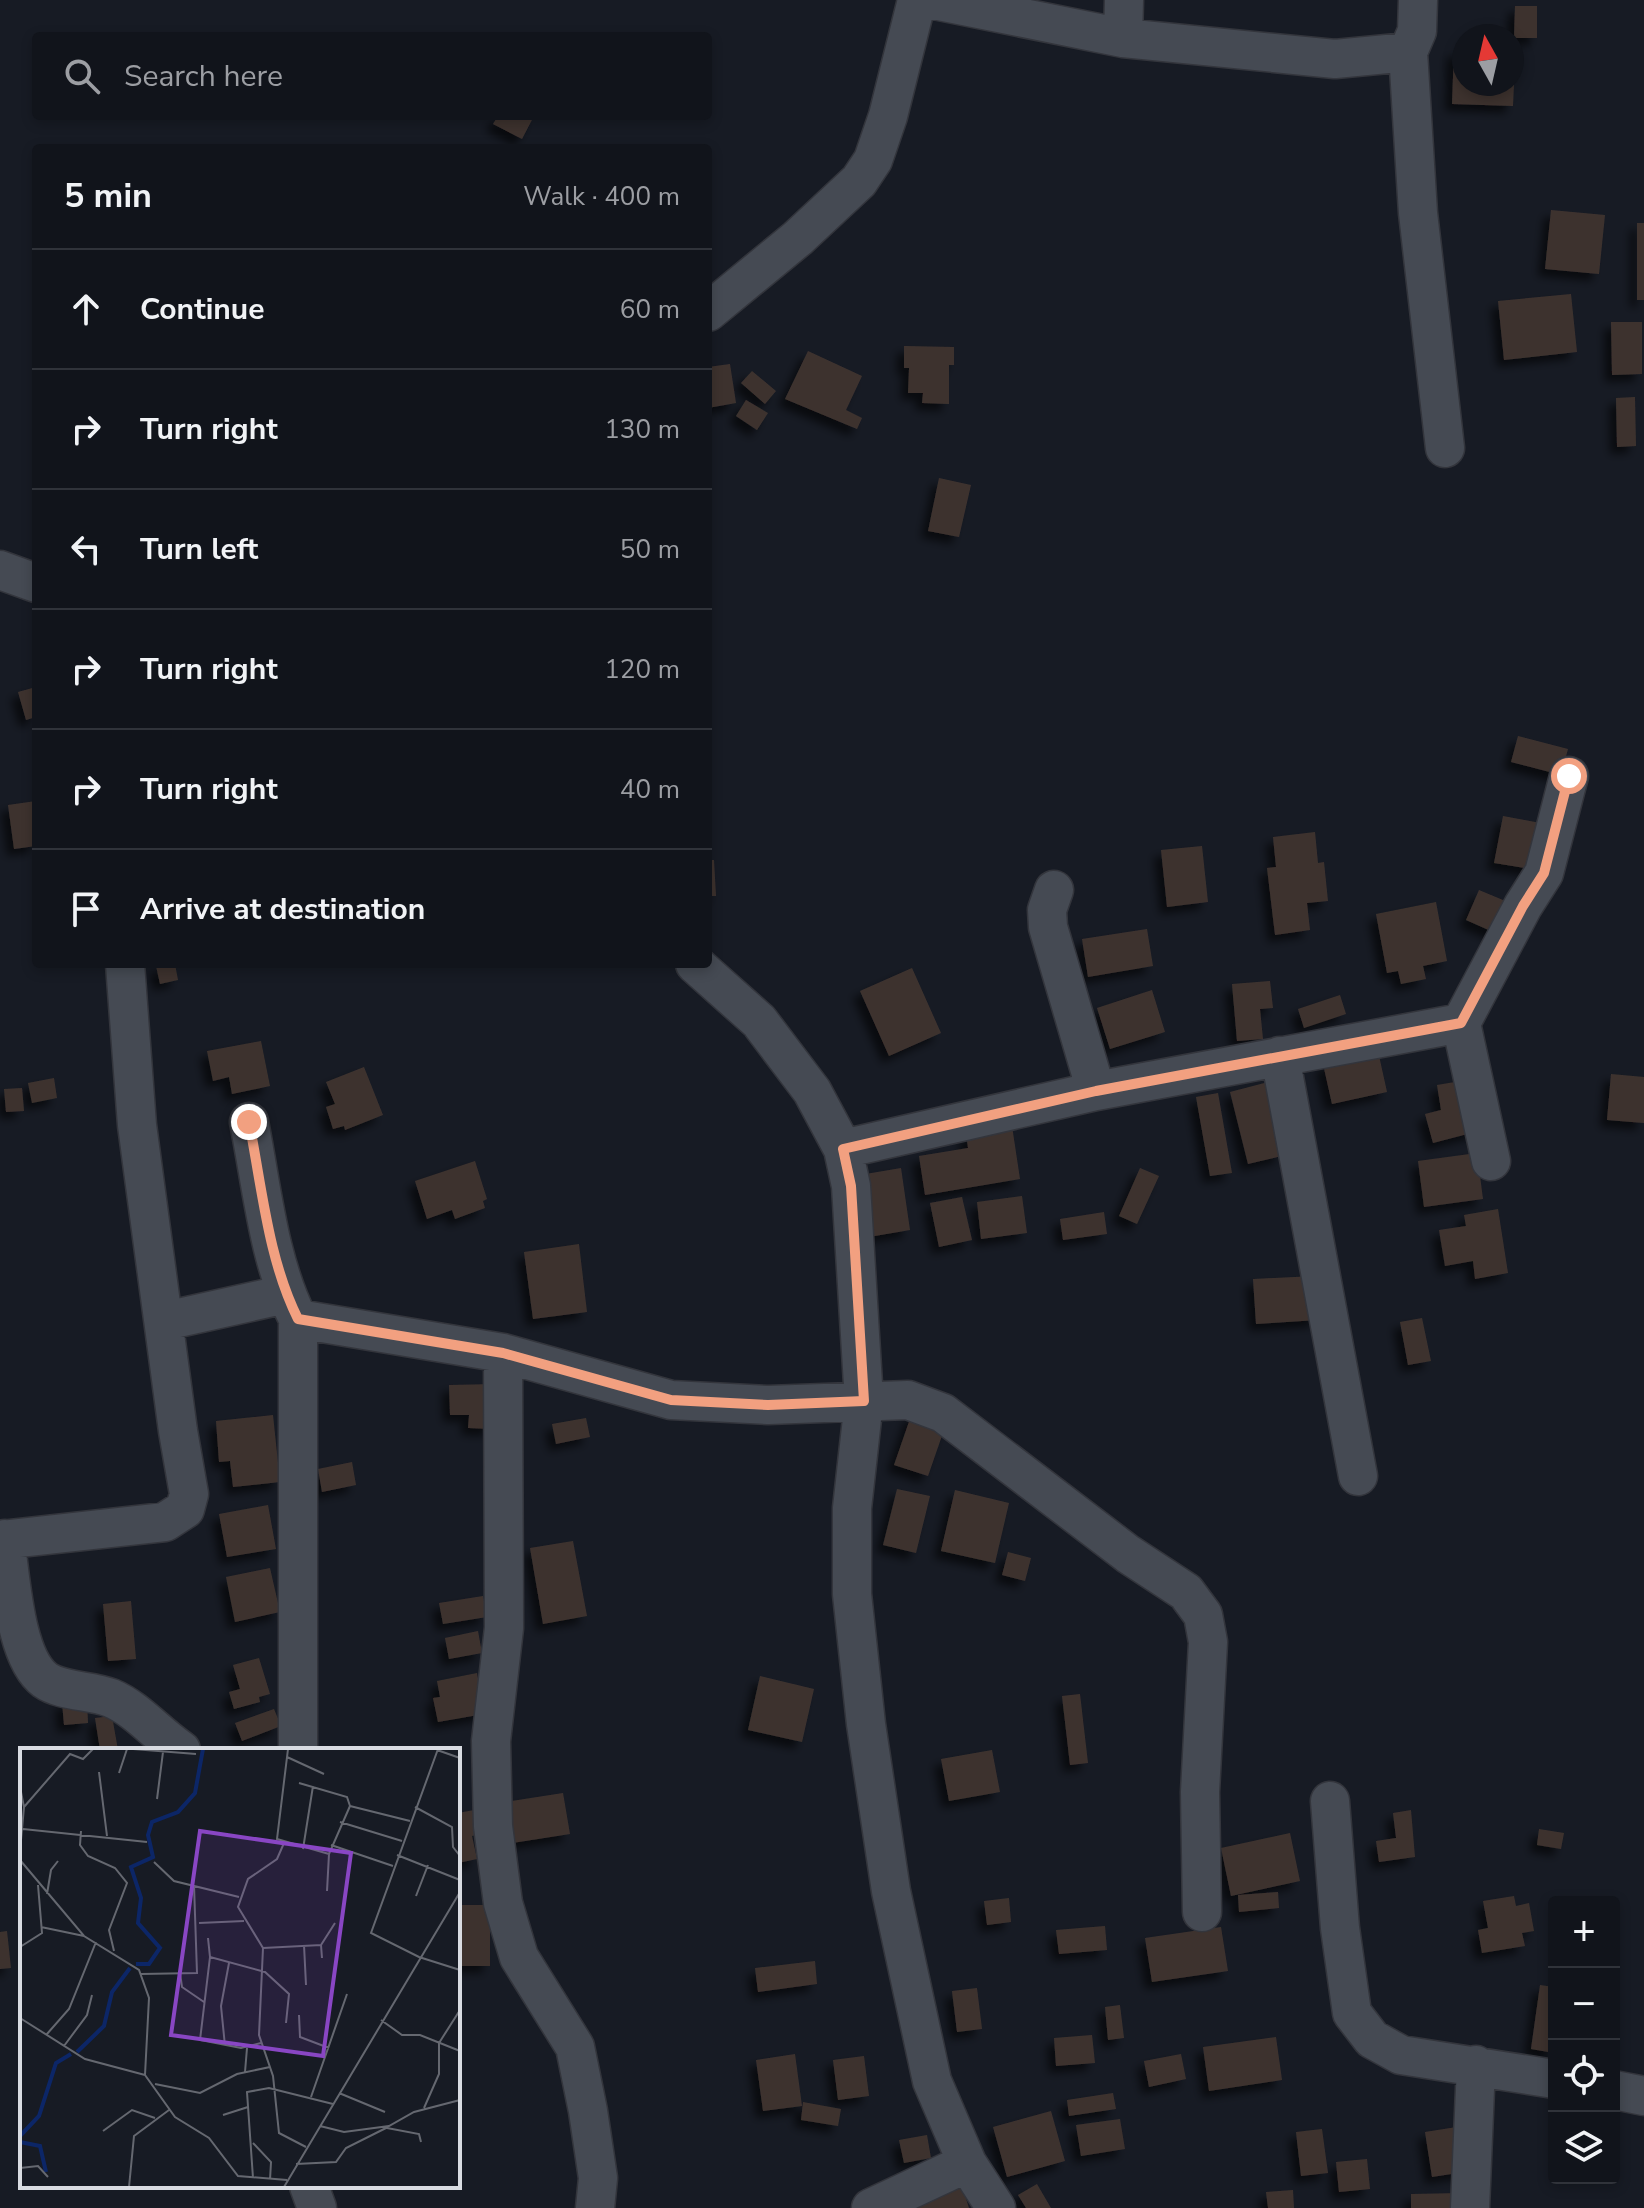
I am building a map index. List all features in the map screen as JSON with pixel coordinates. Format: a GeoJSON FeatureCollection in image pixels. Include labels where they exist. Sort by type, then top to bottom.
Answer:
{"type":"FeatureCollection","features":[{"type":"Feature","properties":{"kind":"street"},"geometry":{"type":"LineString","coordinates":[[712,309],[798,238],[859,181],[873,160],[888,116],[917,0]]}},
{"type":"Feature","properties":{"kind":"street"},"geometry":{"type":"LineString","coordinates":[[934,0],[1123,38],[1335,59],[1408,52]]}},
{"type":"Feature","properties":{"kind":"street"},"geometry":{"type":"LineString","coordinates":[[1123,38],[1124,0]]}},
{"type":"Feature","properties":{"kind":"street"},"geometry":{"type":"LineString","coordinates":[[1418,0],[1417,31],[1408,52],[1418,213],[1445,448]]}},
{"type":"Feature","properties":{"kind":"street"},"geometry":{"type":"LineString","coordinates":[[1491,1161],[1461,1023],[1544,873],[1569,776]]}},
{"type":"Feature","properties":{"kind":"street"},"geometry":{"type":"LineString","coordinates":[[1054,890],[1047,910],[1048,927],[1096,1091]]}},
{"type":"Feature","properties":{"kind":"street"},"geometry":{"type":"LineString","coordinates":[[135,968],[137,1125],[189,1494],[185,1509],[165,1522],[2,1539],[19,1628],[28,1659],[39,1673],[47,1682],[110,1698],[129,1708],[178,1748]]}},
{"type":"Feature","properties":{"kind":"street"},"geometry":{"type":"LineString","coordinates":[[699,968],[759,1021],[812,1091],[843,1149],[851,1186],[864,1401],[852,1508],[852,1579],[866,1724],[891,1891],[932,2081],[967,2163],[996,2208]]}},
{"type":"Feature","properties":{"kind":"street"},"geometry":{"type":"LineString","coordinates":[[843,1149],[1096,1091],[1461,1023]]}},
{"type":"Feature","properties":{"kind":"street"},"geometry":{"type":"LineString","coordinates":[[1280,1056],[1358,1476]]}},
{"type":"Feature","properties":{"kind":"street"},"geometry":{"type":"LineString","coordinates":[[249,1122],[292,1306],[298,1748]]}},
{"type":"Feature","properties":{"kind":"street"},"geometry":{"type":"LineString","coordinates":[[165,1321],[292,1306],[503,1353],[671,1400],[768,1405],[908,1400],[943,1413],[1128,1554],[1186,1592],[1203,1615],[1208,1642],[1200,1792],[1202,1912]]}},
{"type":"Feature","properties":{"kind":"street"},"geometry":{"type":"LineString","coordinates":[[503,1353],[504,1628],[491,1741],[493,1826],[503,1903],[519,1957],[575,2047],[598,2178],[595,2208]]}},
{"type":"Feature","properties":{"kind":"street"},"geometry":{"type":"LineString","coordinates":[[1330,1801],[1340,1928],[1352,2013],[1372,2039],[1401,2055],[1548,2078]]}},
{"type":"Feature","properties":{"kind":"street"},"geometry":{"type":"LineString","coordinates":[[1470,2208],[1476,2065]]}},
{"type":"Feature","properties":{"kind":"street"},"geometry":{"type":"LineString","coordinates":[[1620,2091],[1644,2096]]}},
{"type":"Feature","properties":{"kind":"street"},"geometry":{"type":"LineString","coordinates":[[871,2208],[967,2163]]}},
{"type":"Feature","properties":{"kind":"street"},"geometry":{"type":"LineString","coordinates":[[310,2188],[317,2208]]}},
{"type":"Feature","properties":{"kind":"building"},"geometry":{"type":"Polygon","coordinates":[[[1515,6],[1537,6],[1537,38],[1524,38],[1524,24],[1514,24],[1515,6]]]}},
{"type":"Feature","properties":{"kind":"building"},"geometry":{"type":"Polygon","coordinates":[[[1452,96],[1513,96],[1513,106],[1452,104],[1452,96]]]}},
{"type":"Feature","properties":{"kind":"building"},"geometry":{"type":"Polygon","coordinates":[[[496,120],[532,120],[522,139],[493,124],[496,120]]]}},
{"type":"Feature","properties":{"kind":"building"},"geometry":{"type":"Polygon","coordinates":[[[1551,210],[1605,215],[1599,274],[1545,269],[1551,210]]]}},
{"type":"Feature","properties":{"kind":"building"},"geometry":{"type":"Polygon","coordinates":[[[1637,223],[1644,223],[1644,300],[1637,300],[1637,223]]]}},
{"type":"Feature","properties":{"kind":"building"},"geometry":{"type":"Polygon","coordinates":[[[1571,294],[1577,352],[1504,360],[1498,301],[1571,294]]]}},
{"type":"Feature","properties":{"kind":"building"},"geometry":{"type":"Polygon","coordinates":[[[1611,322],[1642,322],[1642,374],[1612,375],[1611,322]]]}},
{"type":"Feature","properties":{"kind":"building"},"geometry":{"type":"Polygon","coordinates":[[[904,346],[954,347],[954,365],[949,365],[949,404],[922,403],[923,393],[908,393],[909,368],[904,368],[904,346]]]}},
{"type":"Feature","properties":{"kind":"building"},"geometry":{"type":"Polygon","coordinates":[[[808,351],[862,376],[846,410],[862,418],[857,429],[785,399],[808,351]]]}},
{"type":"Feature","properties":{"kind":"building"},"geometry":{"type":"Polygon","coordinates":[[[730,364],[736,403],[712,407],[712,366],[730,364]]]}},
{"type":"Feature","properties":{"kind":"building"},"geometry":{"type":"Polygon","coordinates":[[[752,371],[776,391],[765,404],[741,383],[752,371]]]}},
{"type":"Feature","properties":{"kind":"building"},"geometry":{"type":"Polygon","coordinates":[[[1635,397],[1636,446],[1617,447],[1616,398],[1635,397]]]}},
{"type":"Feature","properties":{"kind":"building"},"geometry":{"type":"Polygon","coordinates":[[[746,400],[768,413],[757,430],[736,416],[746,400]]]}},
{"type":"Feature","properties":{"kind":"building"},"geometry":{"type":"Polygon","coordinates":[[[939,478],[971,485],[959,537],[928,531],[939,478]]]}},
{"type":"Feature","properties":{"kind":"building"},"geometry":{"type":"Polygon","coordinates":[[[32,688],[32,718],[26,720],[18,692],[32,688]]]}},
{"type":"Feature","properties":{"kind":"building"},"geometry":{"type":"Polygon","coordinates":[[[1518,736],[1568,749],[1561,775],[1511,762],[1518,736]]]}},
{"type":"Feature","properties":{"kind":"building"},"geometry":{"type":"Polygon","coordinates":[[[32,802],[32,847],[14,849],[8,805],[32,802]]]}},
{"type":"Feature","properties":{"kind":"building"},"geometry":{"type":"Polygon","coordinates":[[[1503,816],[1551,825],[1543,871],[1494,863],[1503,816]]]}},
{"type":"Feature","properties":{"kind":"building"},"geometry":{"type":"Polygon","coordinates":[[[1315,832],[1318,863],[1324,862],[1328,901],[1307,903],[1310,930],[1275,935],[1267,868],[1276,867],[1273,837],[1315,832]]]}},
{"type":"Feature","properties":{"kind":"building"},"geometry":{"type":"Polygon","coordinates":[[[1202,846],[1208,902],[1167,907],[1161,850],[1202,846]]]}},
{"type":"Feature","properties":{"kind":"building"},"geometry":{"type":"Polygon","coordinates":[[[712,860],[714,860],[716,896],[712,896],[712,860]]]}},
{"type":"Feature","properties":{"kind":"building"},"geometry":{"type":"Polygon","coordinates":[[[1479,890],[1515,905],[1502,936],[1466,920],[1479,890]]]}},
{"type":"Feature","properties":{"kind":"building"},"geometry":{"type":"Polygon","coordinates":[[[1436,902],[1447,961],[1423,966],[1426,979],[1401,984],[1398,971],[1387,973],[1376,914],[1436,902]]]}},
{"type":"Feature","properties":{"kind":"building"},"geometry":{"type":"Polygon","coordinates":[[[1147,929],[1153,966],[1088,977],[1082,939],[1147,929]]]}},
{"type":"Feature","properties":{"kind":"building"},"geometry":{"type":"Polygon","coordinates":[[[156,968],[176,968],[178,980],[160,984],[156,968]]]}},
{"type":"Feature","properties":{"kind":"building"},"geometry":{"type":"Polygon","coordinates":[[[912,968],[941,1033],[889,1056],[860,991],[912,968]]]}},
{"type":"Feature","properties":{"kind":"building"},"geometry":{"type":"Polygon","coordinates":[[[1270,981],[1273,1008],[1260,1009],[1263,1039],[1237,1041],[1232,984],[1270,981]]]}},
{"type":"Feature","properties":{"kind":"building"},"geometry":{"type":"Polygon","coordinates":[[[1152,990],[1165,1032],[1110,1049],[1097,1008],[1152,990]]]}},
{"type":"Feature","properties":{"kind":"building"},"geometry":{"type":"Polygon","coordinates":[[[1340,995],[1346,1014],[1304,1028],[1298,1009],[1340,995]]]}},
{"type":"Feature","properties":{"kind":"building"},"geometry":{"type":"Polygon","coordinates":[[[261,1041],[270,1086],[232,1094],[229,1077],[213,1081],[207,1051],[261,1041]]]}},
{"type":"Feature","properties":{"kind":"building"},"geometry":{"type":"Polygon","coordinates":[[[1378,1051],[1387,1092],[1332,1104],[1323,1064],[1378,1051]]]}},
{"type":"Feature","properties":{"kind":"building"},"geometry":{"type":"Polygon","coordinates":[[[364,1067],[383,1115],[345,1130],[344,1126],[333,1129],[326,1107],[335,1104],[326,1082],[364,1067]]]}},
{"type":"Feature","properties":{"kind":"building"},"geometry":{"type":"Polygon","coordinates":[[[1611,1074],[1644,1077],[1644,1123],[1607,1120],[1611,1074]]]}},
{"type":"Feature","properties":{"kind":"building"},"geometry":{"type":"Polygon","coordinates":[[[54,1078],[57,1098],[32,1103],[28,1083],[54,1078]]]}},
{"type":"Feature","properties":{"kind":"building"},"geometry":{"type":"Polygon","coordinates":[[[1276,1080],[1282,1156],[1248,1164],[1230,1092],[1276,1080]]]}},
{"type":"Feature","properties":{"kind":"building"},"geometry":{"type":"Polygon","coordinates":[[[1461,1081],[1479,1131],[1433,1143],[1425,1114],[1441,1110],[1437,1085],[1461,1081]]]}},
{"type":"Feature","properties":{"kind":"building"},"geometry":{"type":"Polygon","coordinates":[[[22,1088],[24,1111],[6,1112],[4,1089],[22,1088]]]}},
{"type":"Feature","properties":{"kind":"building"},"geometry":{"type":"Polygon","coordinates":[[[1218,1093],[1232,1173],[1210,1176],[1196,1097],[1218,1093]]]}},
{"type":"Feature","properties":{"kind":"building"},"geometry":{"type":"Polygon","coordinates":[[[1012,1126],[1020,1179],[925,1195],[919,1156],[968,1148],[966,1134],[1012,1126]]]}},
{"type":"Feature","properties":{"kind":"building"},"geometry":{"type":"Polygon","coordinates":[[[1477,1153],[1483,1199],[1424,1207],[1418,1161],[1477,1153]]]}},
{"type":"Feature","properties":{"kind":"building"},"geometry":{"type":"Polygon","coordinates":[[[475,1161],[487,1199],[483,1201],[485,1208],[455,1219],[452,1210],[427,1219],[415,1181],[475,1161]]]}},
{"type":"Feature","properties":{"kind":"building"},"geometry":{"type":"Polygon","coordinates":[[[901,1168],[910,1230],[869,1237],[860,1175],[901,1168]]]}},
{"type":"Feature","properties":{"kind":"building"},"geometry":{"type":"Polygon","coordinates":[[[1140,1168],[1159,1176],[1137,1224],[1119,1216],[1140,1168]]]}},
{"type":"Feature","properties":{"kind":"building"},"geometry":{"type":"Polygon","coordinates":[[[1022,1196],[1027,1233],[981,1239],[977,1202],[1022,1196]]]}},
{"type":"Feature","properties":{"kind":"building"},"geometry":{"type":"Polygon","coordinates":[[[962,1197],[972,1240],[939,1247],[930,1203],[962,1197]]]}},
{"type":"Feature","properties":{"kind":"building"},"geometry":{"type":"Polygon","coordinates":[[[1498,1209],[1508,1273],[1475,1279],[1473,1261],[1445,1266],[1439,1230],[1466,1226],[1464,1215],[1498,1209]]]}},
{"type":"Feature","properties":{"kind":"building"},"geometry":{"type":"Polygon","coordinates":[[[1104,1212],[1107,1234],[1063,1240],[1060,1219],[1104,1212]]]}},
{"type":"Feature","properties":{"kind":"building"},"geometry":{"type":"Polygon","coordinates":[[[579,1244],[587,1312],[533,1319],[524,1252],[579,1244]]]}},
{"type":"Feature","properties":{"kind":"building"},"geometry":{"type":"Polygon","coordinates":[[[1315,1276],[1318,1320],[1256,1324],[1253,1279],[1315,1276]]]}},
{"type":"Feature","properties":{"kind":"building"},"geometry":{"type":"Polygon","coordinates":[[[1422,1318],[1431,1361],[1408,1365],[1400,1322],[1422,1318]]]}},
{"type":"Feature","properties":{"kind":"building"},"geometry":{"type":"Polygon","coordinates":[[[496,1384],[491,1429],[468,1428],[469,1415],[450,1415],[449,1385],[496,1384]]]}},
{"type":"Feature","properties":{"kind":"building"},"geometry":{"type":"Polygon","coordinates":[[[912,1413],[946,1424],[928,1476],[894,1465],[912,1413]]]}},
{"type":"Feature","properties":{"kind":"building"},"geometry":{"type":"Polygon","coordinates":[[[273,1415],[280,1482],[233,1487],[230,1461],[219,1462],[216,1421],[273,1415]]]}},
{"type":"Feature","properties":{"kind":"building"},"geometry":{"type":"Polygon","coordinates":[[[586,1418],[590,1437],[556,1444],[552,1424],[586,1418]]]}},
{"type":"Feature","properties":{"kind":"building"},"geometry":{"type":"Polygon","coordinates":[[[352,1462],[356,1485],[322,1492],[318,1469],[352,1462]]]}},
{"type":"Feature","properties":{"kind":"building"},"geometry":{"type":"Polygon","coordinates":[[[897,1489],[930,1496],[916,1553],[883,1545],[897,1489]]]}},
{"type":"Feature","properties":{"kind":"building"},"geometry":{"type":"Polygon","coordinates":[[[955,1490],[1009,1503],[995,1563],[941,1551],[955,1490]]]}},
{"type":"Feature","properties":{"kind":"building"},"geometry":{"type":"Polygon","coordinates":[[[268,1505],[276,1549],[227,1557],[219,1514],[268,1505]]]}},
{"type":"Feature","properties":{"kind":"building"},"geometry":{"type":"Polygon","coordinates":[[[573,1541],[587,1616],[543,1624],[530,1548],[573,1541]]]}},
{"type":"Feature","properties":{"kind":"building"},"geometry":{"type":"Polygon","coordinates":[[[1008,1552],[1031,1558],[1025,1581],[1002,1575],[1008,1552]]]}},
{"type":"Feature","properties":{"kind":"building"},"geometry":{"type":"Polygon","coordinates":[[[270,1568],[280,1612],[235,1622],[226,1577],[270,1568]]]}},
{"type":"Feature","properties":{"kind":"building"},"geometry":{"type":"Polygon","coordinates":[[[483,1596],[487,1617],[443,1624],[439,1603],[483,1596]]]}},
{"type":"Feature","properties":{"kind":"building"},"geometry":{"type":"Polygon","coordinates":[[[131,1601],[136,1659],[108,1661],[103,1604],[131,1601]]]}},
{"type":"Feature","properties":{"kind":"building"},"geometry":{"type":"Polygon","coordinates":[[[478,1631],[482,1653],[449,1659],[445,1638],[478,1631]]]}},
{"type":"Feature","properties":{"kind":"building"},"geometry":{"type":"Polygon","coordinates":[[[259,1658],[270,1694],[259,1697],[260,1702],[234,1709],[229,1692],[240,1689],[233,1665],[259,1658]]]}},
{"type":"Feature","properties":{"kind":"building"},"geometry":{"type":"Polygon","coordinates":[[[477,1673],[484,1714],[438,1722],[433,1698],[440,1697],[437,1681],[477,1673]]]}},
{"type":"Feature","properties":{"kind":"building"},"geometry":{"type":"Polygon","coordinates":[[[760,1676],[814,1689],[802,1742],[748,1730],[760,1676]]]}},
{"type":"Feature","properties":{"kind":"building"},"geometry":{"type":"Polygon","coordinates":[[[1080,1694],[1088,1763],[1070,1765],[1062,1696],[1080,1694]]]}},
{"type":"Feature","properties":{"kind":"building"},"geometry":{"type":"Polygon","coordinates":[[[87,1700],[88,1723],[64,1725],[62,1702],[87,1700]]]}},
{"type":"Feature","properties":{"kind":"building"},"geometry":{"type":"Polygon","coordinates":[[[274,1709],[281,1726],[242,1741],[235,1723],[274,1709]]]}},
{"type":"Feature","properties":{"kind":"building"},"geometry":{"type":"Polygon","coordinates":[[[112,1716],[118,1748],[100,1748],[95,1718],[112,1716]]]}},
{"type":"Feature","properties":{"kind":"building"},"geometry":{"type":"Polygon","coordinates":[[[992,1750],[1000,1792],[949,1801],[941,1759],[992,1750]]]}},
{"type":"Feature","properties":{"kind":"building"},"geometry":{"type":"Polygon","coordinates":[[[563,1793],[570,1834],[506,1844],[499,1803],[563,1793]]]}},
{"type":"Feature","properties":{"kind":"building"},"geometry":{"type":"Polygon","coordinates":[[[474,1810],[479,1834],[472,1836],[477,1859],[460,1863],[460,1813],[474,1810]]]}},
{"type":"Feature","properties":{"kind":"building"},"geometry":{"type":"Polygon","coordinates":[[[1411,1810],[1415,1857],[1379,1862],[1376,1841],[1396,1838],[1393,1813],[1411,1810]]]}},
{"type":"Feature","properties":{"kind":"building"},"geometry":{"type":"Polygon","coordinates":[[[1539,1829],[1564,1833],[1561,1849],[1537,1845],[1539,1829]]]}},
{"type":"Feature","properties":{"kind":"building"},"geometry":{"type":"Polygon","coordinates":[[[1290,1833],[1300,1881],[1231,1896],[1221,1848],[1290,1833]]]}},
{"type":"Feature","properties":{"kind":"building"},"geometry":{"type":"Polygon","coordinates":[[[1278,1892],[1279,1908],[1239,1912],[1238,1895],[1278,1892]]]}},
{"type":"Feature","properties":{"kind":"building"},"geometry":{"type":"Polygon","coordinates":[[[1514,1896],[1516,1906],[1529,1903],[1534,1931],[1522,1933],[1525,1946],[1482,1953],[1478,1930],[1488,1928],[1483,1901],[1514,1896]]]}},
{"type":"Feature","properties":{"kind":"building"},"geometry":{"type":"Polygon","coordinates":[[[1009,1898],[1011,1922],[987,1925],[984,1901],[1009,1898]]]}},
{"type":"Feature","properties":{"kind":"building"},"geometry":{"type":"Polygon","coordinates":[[[460,1905],[490,1905],[490,1966],[460,1966],[460,1905]]]}},
{"type":"Feature","properties":{"kind":"building"},"geometry":{"type":"Polygon","coordinates":[[[1105,1926],[1107,1950],[1059,1954],[1056,1930],[1105,1926]]]}},
{"type":"Feature","properties":{"kind":"building"},"geometry":{"type":"Polygon","coordinates":[[[1221,1927],[1228,1971],[1152,1982],[1145,1938],[1221,1927]]]}},
{"type":"Feature","properties":{"kind":"building"},"geometry":{"type":"Polygon","coordinates":[[[7,1931],[11,1968],[0,1969],[0,1932],[7,1931]]]}},
{"type":"Feature","properties":{"kind":"building"},"geometry":{"type":"Polygon","coordinates":[[[815,1961],[817,1984],[758,1992],[755,1968],[815,1961]]]}},
{"type":"Feature","properties":{"kind":"building"},"geometry":{"type":"Polygon","coordinates":[[[1540,1985],[1548,1986],[1548,2052],[1531,2049],[1540,1985]]]}},
{"type":"Feature","properties":{"kind":"building"},"geometry":{"type":"Polygon","coordinates":[[[977,1988],[982,2029],[957,2032],[952,1991],[977,1988]]]}},
{"type":"Feature","properties":{"kind":"building"},"geometry":{"type":"Polygon","coordinates":[[[1120,2005],[1124,2038],[1108,2040],[1105,2007],[1120,2005]]]}},
{"type":"Feature","properties":{"kind":"building"},"geometry":{"type":"Polygon","coordinates":[[[1092,2035],[1095,2063],[1056,2066],[1054,2038],[1092,2035]]]}},
{"type":"Feature","properties":{"kind":"building"},"geometry":{"type":"Polygon","coordinates":[[[1276,2037],[1282,2080],[1209,2091],[1203,2047],[1276,2037]]]}},
{"type":"Feature","properties":{"kind":"building"},"geometry":{"type":"Polygon","coordinates":[[[795,2054],[802,2106],[763,2111],[756,2060],[795,2054]]]}},
{"type":"Feature","properties":{"kind":"building"},"geometry":{"type":"Polygon","coordinates":[[[1181,2054],[1186,2079],[1149,2087],[1144,2061],[1181,2054]]]}},
{"type":"Feature","properties":{"kind":"building"},"geometry":{"type":"Polygon","coordinates":[[[864,2056],[869,2096],[838,2100],[833,2060],[864,2056]]]}},
{"type":"Feature","properties":{"kind":"building"},"geometry":{"type":"Polygon","coordinates":[[[1113,2093],[1116,2109],[1069,2116],[1067,2100],[1113,2093]]]}},
{"type":"Feature","properties":{"kind":"building"},"geometry":{"type":"Polygon","coordinates":[[[803,2102],[841,2109],[838,2126],[801,2120],[803,2102]]]}},
{"type":"Feature","properties":{"kind":"building"},"geometry":{"type":"Polygon","coordinates":[[[1051,2111],[1065,2161],[1007,2177],[993,2127],[1051,2111]]]}},
{"type":"Feature","properties":{"kind":"building"},"geometry":{"type":"Polygon","coordinates":[[[1120,2119],[1125,2149],[1081,2156],[1076,2125],[1120,2119]]]}},
{"type":"Feature","properties":{"kind":"building"},"geometry":{"type":"Polygon","coordinates":[[[1463,2126],[1471,2171],[1432,2177],[1425,2132],[1463,2126]]]}},
{"type":"Feature","properties":{"kind":"building"},"geometry":{"type":"Polygon","coordinates":[[[1322,2129],[1328,2173],[1301,2176],[1296,2132],[1322,2129]]]}},
{"type":"Feature","properties":{"kind":"building"},"geometry":{"type":"Polygon","coordinates":[[[927,2135],[931,2158],[904,2163],[899,2140],[927,2135]]]}},
{"type":"Feature","properties":{"kind":"building"},"geometry":{"type":"Polygon","coordinates":[[[1367,2159],[1370,2189],[1339,2192],[1336,2162],[1367,2159]]]}},
{"type":"Feature","properties":{"kind":"building"},"geometry":{"type":"Polygon","coordinates":[[[960,2180],[969,2208],[918,2208],[914,2195],[960,2180]]]}},
{"type":"Feature","properties":{"kind":"building"},"geometry":{"type":"Polygon","coordinates":[[[1037,2184],[1051,2208],[1026,2208],[1018,2195],[1037,2184]]]}},
{"type":"Feature","properties":{"kind":"building"},"geometry":{"type":"Polygon","coordinates":[[[1293,2190],[1294,2208],[1268,2208],[1266,2192],[1293,2190]]]}},
{"type":"Feature","properties":{"kind":"building"},"geometry":{"type":"Polygon","coordinates":[[[1462,2193],[1462,2208],[1411,2208],[1411,2194],[1462,2193]]]}},
{"type":"Feature","properties":{"kind":"route"},"geometry":{"type":"LineString","coordinates":[[249,1122],[275,1252],[286,1294],[298,1319],[503,1353],[671,1400],[768,1405],[864,1401],[851,1186],[843,1149],[1096,1091],[1461,1023],[1544,873],[1569,776]]}}]}
